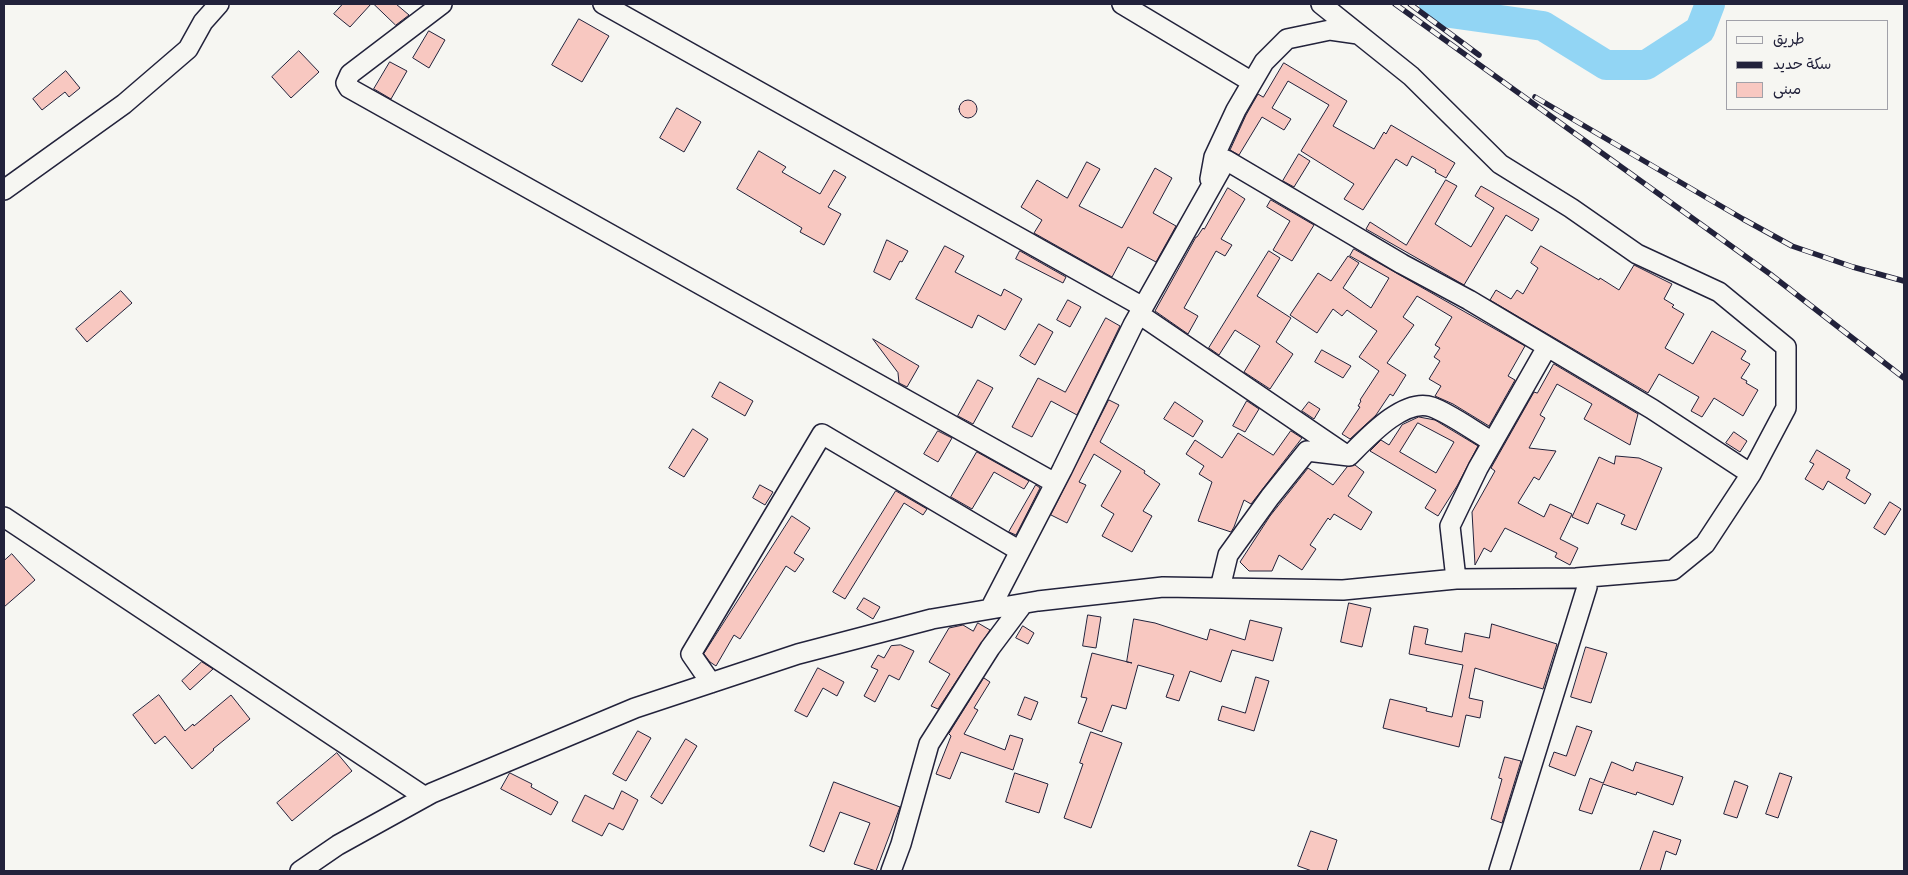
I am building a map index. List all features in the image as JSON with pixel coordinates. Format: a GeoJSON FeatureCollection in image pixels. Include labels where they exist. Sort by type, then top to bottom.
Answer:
{"type":"FeatureCollection","features":[{"type":"Feature","properties":{"kind":"street"},"geometry":{"type":"LineString","coordinates":[[4,190],[124,104],[188,49],[203,22],[219,4]]}},
{"type":"Feature","properties":{"kind":"street"},"geometry":{"type":"LineString","coordinates":[[442,4],[350,74],[346,82],[349,88],[1055,483]]}},
{"type":"Feature","properties":{"kind":"street"},"geometry":{"type":"LineString","coordinates":[[603,4],[1141,311],[1349,456]]}},
{"type":"Feature","properties":{"kind":"street"},"geometry":{"type":"LineString","coordinates":[[1122,4],[1252,82]]}},
{"type":"Feature","properties":{"kind":"street"},"geometry":{"type":"LineString","coordinates":[[300,871],[338,846],[425,797],[635,708],[798,654],[932,619],[1023,604],[1164,587],[1343,590],[1456,579],[1584,578],[1673,570],[1705,544],[1751,474],[1786,408],[1786,347],[1719,292],[1637,254],[1572,208],[1500,164],[1411,76],[1321,4]]}},
{"type":"Feature","properties":{"kind":"street"},"geometry":{"type":"LineString","coordinates":[[1208,193],[1214,157],[1236,110],[1264,62],[1287,39],[1330,30],[1358,34]]}},
{"type":"Feature","properties":{"kind":"street"},"geometry":{"type":"LineString","coordinates":[[990,609],[1141,311],[1226,160],[1652,409],[1751,474]]}},
{"type":"Feature","properties":{"kind":"street"},"geometry":{"type":"LineString","coordinates":[[1456,579],[1450,526],[1493,442],[1547,347]]}},
{"type":"Feature","properties":{"kind":"street"},"geometry":{"type":"LineString","coordinates":[[1349,456],[1378,428],[1412,406],[1431,406],[1493,442]]}},
{"type":"Feature","properties":{"kind":"street"},"geometry":{"type":"LineString","coordinates":[[711,683],[691,654],[822,434],[1020,552]]}},
{"type":"Feature","properties":{"kind":"street"},"geometry":{"type":"LineString","coordinates":[[1220,588],[1228,554],[1307,450],[1349,456]]}},
{"type":"Feature","properties":{"kind":"street"},"geometry":{"type":"LineString","coordinates":[[4,517],[425,797]]}},
{"type":"Feature","properties":{"kind":"street"},"geometry":{"type":"LineString","coordinates":[[1499,871],[1587,586],[1584,578]]}},
{"type":"Feature","properties":{"kind":"street"},"geometry":{"type":"LineString","coordinates":[[891,871],[901,844],[929,744],[990,648],[1023,604]]}},
{"type":"Feature","properties":{"kind":"building"},"geometry":{"type":"Polygon","coordinates":[[[343,4],[371,4],[350,27],[334,14],[343,4]]]}},
{"type":"Feature","properties":{"kind":"building"},"geometry":{"type":"Polygon","coordinates":[[[374,4],[396,4],[409,15],[396,25],[374,4]]]}},
{"type":"Feature","properties":{"kind":"building"},"geometry":{"type":"Polygon","coordinates":[[[579,19],[609,36],[582,82],[552,65],[579,19]]]}},
{"type":"Feature","properties":{"kind":"building"},"geometry":{"type":"Polygon","coordinates":[[[429,31],[445,40],[429,68],[413,58],[429,31]]]}},
{"type":"Feature","properties":{"kind":"building"},"geometry":{"type":"Polygon","coordinates":[[[299,51],[319,72],[291,98],[272,77],[299,51]]]}},
{"type":"Feature","properties":{"kind":"building"},"geometry":{"type":"Polygon","coordinates":[[[390,62],[407,71],[391,99],[374,89],[390,62]]]}},
{"type":"Feature","properties":{"kind":"building"},"geometry":{"type":"Polygon","coordinates":[[[1284,63],[1347,101],[1333,126],[1374,149],[1384,132],[1386,134],[1391,125],[1455,163],[1446,178],[1412,156],[1407,166],[1396,159],[1363,210],[1344,199],[1354,184],[1301,151],[1329,105],[1288,81],[1272,108],[1291,119],[1284,130],[1262,117],[1239,155],[1230,150],[1258,94],[1263,97],[1284,63]]]}},
{"type":"Feature","properties":{"kind":"building"},"geometry":{"type":"Polygon","coordinates":[[[66,71],[80,88],[69,97],[65,92],[42,110],[33,99],[66,71]]]}},
{"type":"Feature","properties":{"kind":"building"},"geometry":{"type":"Polygon","coordinates":[[[968,100],[974,103],[977,109],[974,115],[968,118],[962,115],[959,109],[962,103],[968,100]]]}},
{"type":"Feature","properties":{"kind":"building"},"geometry":{"type":"Polygon","coordinates":[[[677,108],[701,122],[684,152],[660,138],[677,108]]]}},
{"type":"Feature","properties":{"kind":"building"},"geometry":{"type":"Polygon","coordinates":[[[759,151],[786,167],[782,172],[820,194],[834,170],[846,177],[828,207],[841,214],[824,245],[800,232],[802,228],[737,189],[759,151]]]}},
{"type":"Feature","properties":{"kind":"building"},"geometry":{"type":"Polygon","coordinates":[[[1299,154],[1310,161],[1294,187],[1283,181],[1299,154]]]}},
{"type":"Feature","properties":{"kind":"building"},"geometry":{"type":"Polygon","coordinates":[[[1087,162],[1100,169],[1079,206],[1122,228],[1155,168],[1172,178],[1153,213],[1176,226],[1156,262],[1128,247],[1112,277],[1034,233],[1042,220],[1021,207],[1037,180],[1067,198],[1087,162]]]}},
{"type":"Feature","properties":{"kind":"building"},"geometry":{"type":"Polygon","coordinates":[[[1446,180],[1457,186],[1435,224],[1471,247],[1494,208],[1475,196],[1481,186],[1539,219],[1532,231],[1506,215],[1464,285],[1366,229],[1370,222],[1406,245],[1446,180]]]}},
{"type":"Feature","properties":{"kind":"building"},"geometry":{"type":"Polygon","coordinates":[[[1228,188],[1245,199],[1221,239],[1232,245],[1225,256],[1216,251],[1184,308],[1198,316],[1188,334],[1155,311],[1196,237],[1204,229],[1228,188]]]}},
{"type":"Feature","properties":{"kind":"building"},"geometry":{"type":"Polygon","coordinates":[[[1271,200],[1314,225],[1292,261],[1273,250],[1290,221],[1267,207],[1271,200]]]}},
{"type":"Feature","properties":{"kind":"building"},"geometry":{"type":"Polygon","coordinates":[[[887,240],[908,251],[902,262],[900,261],[890,280],[874,272],[887,240]]]}},
{"type":"Feature","properties":{"kind":"building"},"geometry":{"type":"Polygon","coordinates":[[[945,246],[964,256],[955,272],[1001,296],[1004,289],[1022,299],[1005,330],[978,315],[972,328],[916,299],[945,246]]]}},
{"type":"Feature","properties":{"kind":"building"},"geometry":{"type":"Polygon","coordinates":[[[1541,246],[1619,290],[1634,265],[1672,284],[1664,299],[1674,305],[1672,307],[1684,314],[1665,348],[1693,364],[1712,331],[1746,351],[1741,359],[1750,364],[1741,378],[1758,390],[1743,416],[1714,398],[1702,417],[1691,411],[1699,397],[1659,374],[1648,393],[1490,300],[1496,290],[1511,299],[1517,290],[1523,294],[1538,268],[1531,263],[1541,246]]]}},
{"type":"Feature","properties":{"kind":"building"},"geometry":{"type":"Polygon","coordinates":[[[1354,249],[1525,346],[1508,376],[1515,380],[1489,426],[1453,404],[1435,396],[1441,386],[1429,379],[1440,361],[1434,357],[1440,348],[1435,345],[1452,317],[1417,296],[1403,317],[1414,325],[1387,363],[1406,375],[1393,396],[1390,394],[1376,415],[1350,439],[1342,434],[1360,407],[1358,406],[1360,400],[1379,371],[1359,357],[1377,331],[1347,310],[1342,316],[1333,309],[1317,333],[1290,315],[1318,273],[1331,281],[1348,256],[1359,263],[1343,288],[1371,308],[1389,278],[1350,256],[1354,249]]]}},
{"type":"Feature","properties":{"kind":"building"},"geometry":{"type":"Polygon","coordinates":[[[1020,251],[1066,277],[1063,283],[1016,259],[1020,251]]]}},
{"type":"Feature","properties":{"kind":"building"},"geometry":{"type":"Polygon","coordinates":[[[1269,251],[1280,258],[1257,296],[1291,318],[1276,342],[1293,354],[1270,389],[1244,372],[1260,346],[1235,330],[1219,355],[1209,348],[1269,251]]]}},
{"type":"Feature","properties":{"kind":"building"},"geometry":{"type":"Polygon","coordinates":[[[121,291],[132,303],[87,342],[76,329],[121,291]]]}},
{"type":"Feature","properties":{"kind":"building"},"geometry":{"type":"Polygon","coordinates":[[[1068,300],[1081,307],[1070,327],[1057,320],[1068,300]]]}},
{"type":"Feature","properties":{"kind":"building"},"geometry":{"type":"Polygon","coordinates":[[[1106,318],[1120,326],[1077,415],[1051,401],[1032,437],[1012,427],[1038,378],[1065,392],[1106,318]]]}},
{"type":"Feature","properties":{"kind":"building"},"geometry":{"type":"Polygon","coordinates":[[[1039,324],[1053,332],[1035,365],[1020,356],[1039,324]]]}},
{"type":"Feature","properties":{"kind":"building"},"geometry":{"type":"Polygon","coordinates":[[[873,339],[919,366],[907,387],[899,383],[898,373],[873,339]]]}},
{"type":"Feature","properties":{"kind":"building"},"geometry":{"type":"Polygon","coordinates":[[[1322,350],[1351,366],[1343,378],[1315,362],[1322,350]]]}},
{"type":"Feature","properties":{"kind":"building"},"geometry":{"type":"Polygon","coordinates":[[[1554,364],[1638,414],[1630,445],[1584,419],[1592,404],[1557,384],[1540,415],[1545,418],[1529,448],[1556,451],[1539,480],[1534,477],[1518,503],[1544,517],[1550,504],[1572,514],[1560,539],[1578,548],[1570,565],[1555,557],[1557,553],[1505,528],[1491,552],[1484,548],[1475,565],[1472,512],[1495,471],[1491,468],[1534,392],[1537,393],[1554,364]]]}},
{"type":"Feature","properties":{"kind":"building"},"geometry":{"type":"Polygon","coordinates":[[[978,380],[993,388],[973,424],[958,416],[978,380]]]}},
{"type":"Feature","properties":{"kind":"building"},"geometry":{"type":"Polygon","coordinates":[[[720,382],[753,401],[745,416],[712,397],[720,382]]]}},
{"type":"Feature","properties":{"kind":"building"},"geometry":{"type":"Polygon","coordinates":[[[1109,400],[1119,405],[1100,442],[1145,471],[1144,473],[1160,484],[1143,511],[1152,516],[1132,552],[1102,536],[1114,514],[1101,506],[1121,471],[1094,454],[1079,482],[1086,485],[1067,523],[1051,515],[1109,400]]]}},
{"type":"Feature","properties":{"kind":"building"},"geometry":{"type":"Polygon","coordinates":[[[1247,401],[1259,409],[1245,432],[1233,426],[1247,401]]]}},
{"type":"Feature","properties":{"kind":"building"},"geometry":{"type":"Polygon","coordinates":[[[1175,402],[1203,421],[1193,437],[1164,419],[1175,402]]]}},
{"type":"Feature","properties":{"kind":"building"},"geometry":{"type":"Polygon","coordinates":[[[1309,402],[1320,409],[1314,419],[1302,411],[1309,402]]]}},
{"type":"Feature","properties":{"kind":"building"},"geometry":{"type":"Polygon","coordinates":[[[1419,417],[1435,420],[1478,446],[1457,486],[1438,516],[1425,508],[1436,490],[1370,451],[1381,440],[1389,445],[1402,425],[1419,417]],[[1418,423],[1400,452],[1436,473],[1454,442],[1418,423]]]}},
{"type":"Feature","properties":{"kind":"building"},"geometry":{"type":"Polygon","coordinates":[[[693,429],[708,439],[684,477],[669,468],[693,429]]]}},
{"type":"Feature","properties":{"kind":"building"},"geometry":{"type":"Polygon","coordinates":[[[938,431],[952,438],[938,462],[924,454],[938,431]]]}},
{"type":"Feature","properties":{"kind":"building"},"geometry":{"type":"Polygon","coordinates":[[[1291,431],[1302,438],[1251,504],[1244,500],[1231,532],[1198,521],[1212,482],[1199,474],[1204,466],[1186,454],[1195,440],[1222,458],[1238,433],[1273,455],[1291,431]]]}},
{"type":"Feature","properties":{"kind":"building"},"geometry":{"type":"Polygon","coordinates":[[[1734,432],[1747,441],[1740,452],[1726,443],[1734,432]]]}},
{"type":"Feature","properties":{"kind":"building"},"geometry":{"type":"Polygon","coordinates":[[[1817,450],[1850,470],[1846,478],[1871,494],[1865,504],[1828,481],[1823,490],[1805,479],[1814,464],[1810,462],[1817,450]]]}},
{"type":"Feature","properties":{"kind":"building"},"geometry":{"type":"Polygon","coordinates":[[[977,452],[1029,481],[1024,489],[994,472],[972,509],[951,497],[977,452]]]}},
{"type":"Feature","properties":{"kind":"building"},"geometry":{"type":"Polygon","coordinates":[[[1616,456],[1639,458],[1662,468],[1636,530],[1621,524],[1625,515],[1597,503],[1588,524],[1572,517],[1599,457],[1614,464],[1616,456]]]}},
{"type":"Feature","properties":{"kind":"building"},"geometry":{"type":"Polygon","coordinates":[[[1355,465],[1364,472],[1348,496],[1372,512],[1361,530],[1334,514],[1330,520],[1328,518],[1310,545],[1316,549],[1302,570],[1279,555],[1272,571],[1249,571],[1240,562],[1270,516],[1308,468],[1333,485],[1347,467],[1355,465]]]}},
{"type":"Feature","properties":{"kind":"building"},"geometry":{"type":"Polygon","coordinates":[[[760,485],[773,492],[765,505],[753,498],[760,485]]]}},
{"type":"Feature","properties":{"kind":"building"},"geometry":{"type":"Polygon","coordinates":[[[1036,485],[1040,488],[1016,535],[1009,532],[1036,485]]]}},
{"type":"Feature","properties":{"kind":"building"},"geometry":{"type":"Polygon","coordinates":[[[896,491],[927,509],[923,515],[904,503],[845,599],[833,592],[896,491]]]}},
{"type":"Feature","properties":{"kind":"building"},"geometry":{"type":"Polygon","coordinates":[[[1890,502],[1901,509],[1885,535],[1874,528],[1890,502]]]}},
{"type":"Feature","properties":{"kind":"building"},"geometry":{"type":"Polygon","coordinates":[[[792,516],[810,528],[794,553],[804,559],[795,572],[786,566],[740,639],[734,635],[716,666],[704,654],[792,516]]]}},
{"type":"Feature","properties":{"kind":"building"},"geometry":{"type":"Polygon","coordinates":[[[12,554],[35,580],[4,607],[4,561],[12,554]]]}},
{"type":"Feature","properties":{"kind":"building"},"geometry":{"type":"Polygon","coordinates":[[[864,598],[880,607],[873,619],[857,609],[864,598]]]}},
{"type":"Feature","properties":{"kind":"building"},"geometry":{"type":"Polygon","coordinates":[[[1349,603],[1371,608],[1362,647],[1341,642],[1349,603]]]}},
{"type":"Feature","properties":{"kind":"building"},"geometry":{"type":"Polygon","coordinates":[[[1088,615],[1101,617],[1096,648],[1083,646],[1088,615]]]}},
{"type":"Feature","properties":{"kind":"building"},"geometry":{"type":"Polygon","coordinates":[[[1134,619],[1155,623],[1207,640],[1210,629],[1245,640],[1250,620],[1282,628],[1273,661],[1232,650],[1221,682],[1190,671],[1179,701],[1166,697],[1174,675],[1138,665],[1126,709],[1112,705],[1102,732],[1078,723],[1087,698],[1081,697],[1092,653],[1127,662],[1134,619]]]}},
{"type":"Feature","properties":{"kind":"building"},"geometry":{"type":"Polygon","coordinates":[[[978,623],[990,630],[938,709],[931,706],[950,674],[929,662],[949,628],[963,625],[973,631],[978,623]]]}},
{"type":"Feature","properties":{"kind":"building"},"geometry":{"type":"Polygon","coordinates":[[[1492,624],[1557,644],[1543,689],[1475,668],[1469,698],[1483,701],[1480,718],[1466,715],[1459,747],[1383,728],[1390,699],[1427,708],[1426,711],[1452,717],[1463,665],[1409,654],[1414,626],[1428,629],[1425,644],[1462,652],[1465,633],[1489,638],[1492,624]]]}},
{"type":"Feature","properties":{"kind":"building"},"geometry":{"type":"Polygon","coordinates":[[[1023,626],[1034,633],[1028,644],[1016,638],[1023,626]]]}},
{"type":"Feature","properties":{"kind":"building"},"geometry":{"type":"Polygon","coordinates":[[[901,645],[914,651],[899,680],[889,675],[875,702],[864,696],[878,670],[871,667],[878,655],[884,658],[891,646],[901,645]]]}},
{"type":"Feature","properties":{"kind":"building"},"geometry":{"type":"Polygon","coordinates":[[[1586,647],[1607,653],[1591,703],[1571,697],[1586,647]]]}},
{"type":"Feature","properties":{"kind":"building"},"geometry":{"type":"Polygon","coordinates":[[[202,662],[213,669],[190,690],[182,681],[202,662]]]}},
{"type":"Feature","properties":{"kind":"building"},"geometry":{"type":"Polygon","coordinates":[[[818,668],[844,682],[837,696],[823,688],[807,717],[795,711],[818,668]]]}},
{"type":"Feature","properties":{"kind":"building"},"geometry":{"type":"Polygon","coordinates":[[[1256,677],[1269,681],[1254,731],[1218,720],[1222,706],[1245,713],[1256,677]]]}},
{"type":"Feature","properties":{"kind":"building"},"geometry":{"type":"Polygon","coordinates":[[[984,678],[990,682],[974,708],[978,710],[964,734],[1005,750],[1010,735],[1023,739],[1013,770],[961,752],[950,779],[936,774],[951,736],[949,734],[984,678]]]}},
{"type":"Feature","properties":{"kind":"building"},"geometry":{"type":"Polygon","coordinates":[[[159,695],[185,731],[193,724],[194,726],[231,695],[250,719],[192,769],[165,736],[155,744],[133,715],[159,695]]]}},
{"type":"Feature","properties":{"kind":"building"},"geometry":{"type":"Polygon","coordinates":[[[1025,697],[1038,702],[1031,720],[1018,715],[1025,697]]]}},
{"type":"Feature","properties":{"kind":"building"},"geometry":{"type":"Polygon","coordinates":[[[1577,726],[1592,731],[1575,776],[1549,766],[1554,752],[1566,756],[1577,726]]]}},
{"type":"Feature","properties":{"kind":"building"},"geometry":{"type":"Polygon","coordinates":[[[638,731],[651,738],[626,781],[613,774],[638,731]]]}},
{"type":"Feature","properties":{"kind":"building"},"geometry":{"type":"Polygon","coordinates":[[[1091,732],[1122,743],[1091,828],[1064,818],[1083,764],[1080,763],[1091,732]]]}},
{"type":"Feature","properties":{"kind":"building"},"geometry":{"type":"Polygon","coordinates":[[[686,739],[697,746],[662,804],[651,797],[686,739]]]}},
{"type":"Feature","properties":{"kind":"building"},"geometry":{"type":"Polygon","coordinates":[[[337,753],[352,771],[292,821],[277,803],[337,753]]]}},
{"type":"Feature","properties":{"kind":"building"},"geometry":{"type":"Polygon","coordinates":[[[1505,757],[1521,761],[1502,823],[1491,819],[1502,779],[1499,778],[1505,757]]]}},
{"type":"Feature","properties":{"kind":"building"},"geometry":{"type":"Polygon","coordinates":[[[1612,762],[1633,771],[1636,762],[1683,777],[1673,805],[1637,792],[1636,795],[1603,784],[1592,814],[1579,810],[1590,778],[1603,783],[1612,762]]]}},
{"type":"Feature","properties":{"kind":"building"},"geometry":{"type":"Polygon","coordinates":[[[510,773],[532,784],[531,787],[558,802],[551,815],[501,789],[510,773]]]}},
{"type":"Feature","properties":{"kind":"building"},"geometry":{"type":"Polygon","coordinates":[[[1015,773],[1048,784],[1039,813],[1006,802],[1015,773]]]}},
{"type":"Feature","properties":{"kind":"building"},"geometry":{"type":"Polygon","coordinates":[[[1780,773],[1792,777],[1778,818],[1766,814],[1780,773]]]}},
{"type":"Feature","properties":{"kind":"building"},"geometry":{"type":"Polygon","coordinates":[[[1735,781],[1748,786],[1737,818],[1724,814],[1735,781]]]}},
{"type":"Feature","properties":{"kind":"building"},"geometry":{"type":"Polygon","coordinates":[[[834,782],[900,807],[876,871],[854,864],[870,823],[840,812],[824,852],[810,846],[834,782]]]}},
{"type":"Feature","properties":{"kind":"building"},"geometry":{"type":"Polygon","coordinates":[[[622,791],[638,800],[623,830],[609,823],[602,836],[572,821],[585,795],[613,809],[622,791]]]}},
{"type":"Feature","properties":{"kind":"building"},"geometry":{"type":"Polygon","coordinates":[[[1311,831],[1337,840],[1327,871],[1312,871],[1298,866],[1311,831]]]}},
{"type":"Feature","properties":{"kind":"building"},"geometry":{"type":"Polygon","coordinates":[[[1654,831],[1681,840],[1676,855],[1666,851],[1660,871],[1640,871],[1654,831]]]}},
{"type":"Feature","properties":{"kind":"waterway"},"geometry":{"type":"LineString","coordinates":[[1434,4],[1450,13],[1543,26],[1606,65],[1646,65],[1700,30],[1710,4]]}},
{"type":"Feature","properties":{"kind":"railway"},"geometry":{"type":"LineString","coordinates":[[1395,4],[1770,274],[1904,378]]}},
{"type":"Feature","properties":{"kind":"railway"},"geometry":{"type":"LineString","coordinates":[[1410,4],[1479,55]]}},
{"type":"Feature","properties":{"kind":"railway"},"geometry":{"type":"LineString","coordinates":[[1535,97],[1792,246],[1853,267],[1904,281]]}}]}
